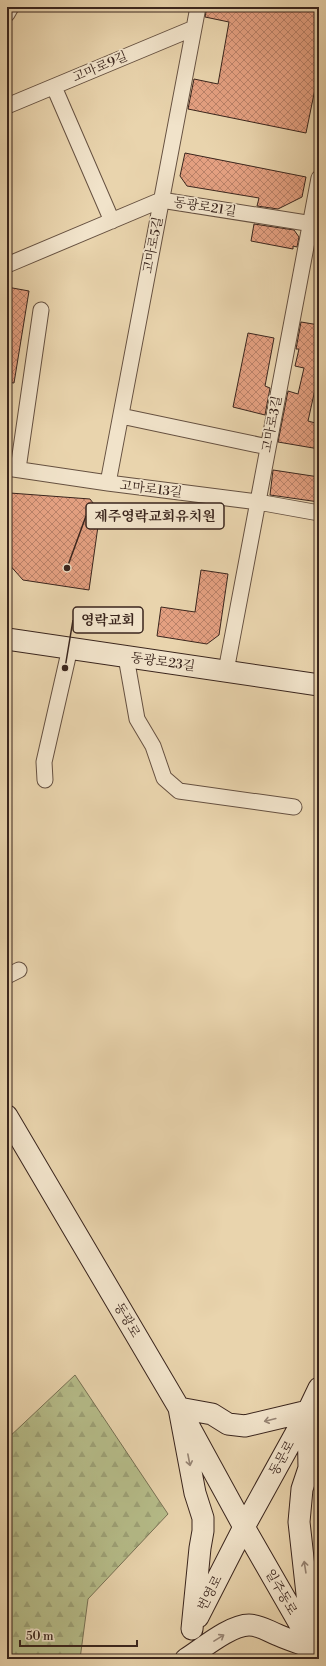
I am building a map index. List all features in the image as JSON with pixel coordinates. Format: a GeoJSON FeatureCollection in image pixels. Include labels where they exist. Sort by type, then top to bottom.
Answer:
{"type":"FeatureCollection","features":[{"type":"Feature","properties":{"kind":"main road","name":"동광로23길"},"geometry":{"type":"LineString","coordinates":[[7,639],[319,685]]}},
{"type":"Feature","properties":{"kind":"main road","name":"동광로"},"geometry":{"type":"LineString","coordinates":[[7,1116],[179,1408],[244,1527]]}},
{"type":"Feature","properties":{"kind":"main road","name":"동문로"},"geometry":{"type":"LineString","coordinates":[[244,1527],[308,1411],[319,1388]]}},
{"type":"Feature","properties":{"kind":"main road"},"geometry":{"type":"LineString","coordinates":[[192,1629],[203,1531],[203,1518],[195,1493],[179,1408],[212,1414],[228,1424],[245,1426],[308,1411],[309,1468],[302,1489],[299,1522],[316,1653]]}},
{"type":"Feature","properties":{"kind":"main road","name":"번영로"},"geometry":{"type":"LineString","coordinates":[[177,1659],[244,1527]]}},
{"type":"Feature","properties":{"kind":"main road","name":"일주동로"},"geometry":{"type":"LineString","coordinates":[[244,1527],[316,1653]]}},
{"type":"Feature","properties":{"kind":"main road"},"geometry":{"type":"LineString","coordinates":[[186,1659],[222,1635],[239,1627],[249,1625],[262,1628],[316,1653]]}},
{"type":"Feature","properties":{"kind":"street"},"geometry":{"type":"LineString","coordinates":[[7,14],[12,7]]}},
{"type":"Feature","properties":{"kind":"street","name":"고마로5길"},"geometry":{"type":"LineString","coordinates":[[108,483],[198,7]]}},
{"type":"Feature","properties":{"kind":"street","name":"고마로9길"},"geometry":{"type":"LineString","coordinates":[[7,106],[194,28]]}},
{"type":"Feature","properties":{"kind":"street"},"geometry":{"type":"LineString","coordinates":[[54,87],[112,221]]}},
{"type":"Feature","properties":{"kind":"street","name":"고마로3길"},"geometry":{"type":"LineString","coordinates":[[226,671],[268,447],[315,224],[319,178]]}},
{"type":"Feature","properties":{"kind":"street","name":"동광로21길"},"geometry":{"type":"LineString","coordinates":[[7,265],[162,200],[315,224]]}},
{"type":"Feature","properties":{"kind":"street"},"geometry":{"type":"LineString","coordinates":[[12,469],[41,310]]}},
{"type":"Feature","properties":{"kind":"street"},"geometry":{"type":"LineString","coordinates":[[121,416],[268,447]]}},
{"type":"Feature","properties":{"kind":"street","name":"고마로13길"},"geometry":{"type":"LineString","coordinates":[[12,469],[258,502],[319,513]]}},
{"type":"Feature","properties":{"kind":"street"},"geometry":{"type":"LineString","coordinates":[[45,780],[44,762],[70,648]]}},
{"type":"Feature","properties":{"kind":"street"},"geometry":{"type":"LineString","coordinates":[[126,656],[137,719],[153,746],[164,778],[179,791],[294,808]]}},
{"type":"Feature","properties":{"kind":"green space"},"geometry":{"type":"Polygon","coordinates":[[[75,1375],[168,1514],[88,1599],[80,1659],[7,1659],[7,1439],[75,1375]]]}},
{"type":"Feature","properties":{"kind":"building"},"geometry":{"type":"Polygon","coordinates":[[[207,7],[319,7],[319,79],[317,90],[315,89],[306,133],[188,109],[194,79],[218,84],[229,22],[205,17],[207,7]]]}},
{"type":"Feature","properties":{"kind":"building"},"geometry":{"type":"Polygon","coordinates":[[[185,153],[306,177],[302,197],[278,209],[257,206],[259,198],[187,186],[180,176],[185,153]]]}},
{"type":"Feature","properties":{"kind":"building"},"geometry":{"type":"Polygon","coordinates":[[[254,224],[294,230],[299,237],[297,247],[293,246],[293,249],[251,241],[254,224]]]}},
{"type":"Feature","properties":{"kind":"building"},"geometry":{"type":"Polygon","coordinates":[[[7,287],[29,291],[14,383],[7,382],[7,287]]]}},
{"type":"Feature","properties":{"kind":"building"},"geometry":{"type":"Polygon","coordinates":[[[301,322],[319,325],[319,378],[308,421],[319,424],[319,449],[278,442],[288,391],[298,394],[304,368],[295,366],[299,349],[296,349],[301,322]]]}},
{"type":"Feature","properties":{"kind":"building"},"geometry":{"type":"Polygon","coordinates":[[[248,333],[274,338],[265,386],[270,388],[265,415],[233,407],[248,333]]]}},
{"type":"Feature","properties":{"kind":"building"},"geometry":{"type":"Polygon","coordinates":[[[273,470],[319,477],[319,502],[270,495],[273,470]]]}},
{"type":"Feature","properties":{"kind":"building"},"geometry":{"type":"Polygon","coordinates":[[[10,493],[90,499],[100,512],[89,590],[23,580],[7,562],[7,533],[10,493]]]}},
{"type":"Feature","properties":{"kind":"building"},"geometry":{"type":"Polygon","coordinates":[[[201,570],[228,574],[219,635],[207,644],[157,636],[161,607],[195,612],[201,570]]]}},
{"type":"Feature","properties":{"kind":"place","name":"제주영락교회유치원"},"geometry":{"type":"Point","coordinates":[67,568]}},
{"type":"Feature","properties":{"kind":"place","name":"영락교회"},"geometry":{"type":"Point","coordinates":[65,668]}}]}
